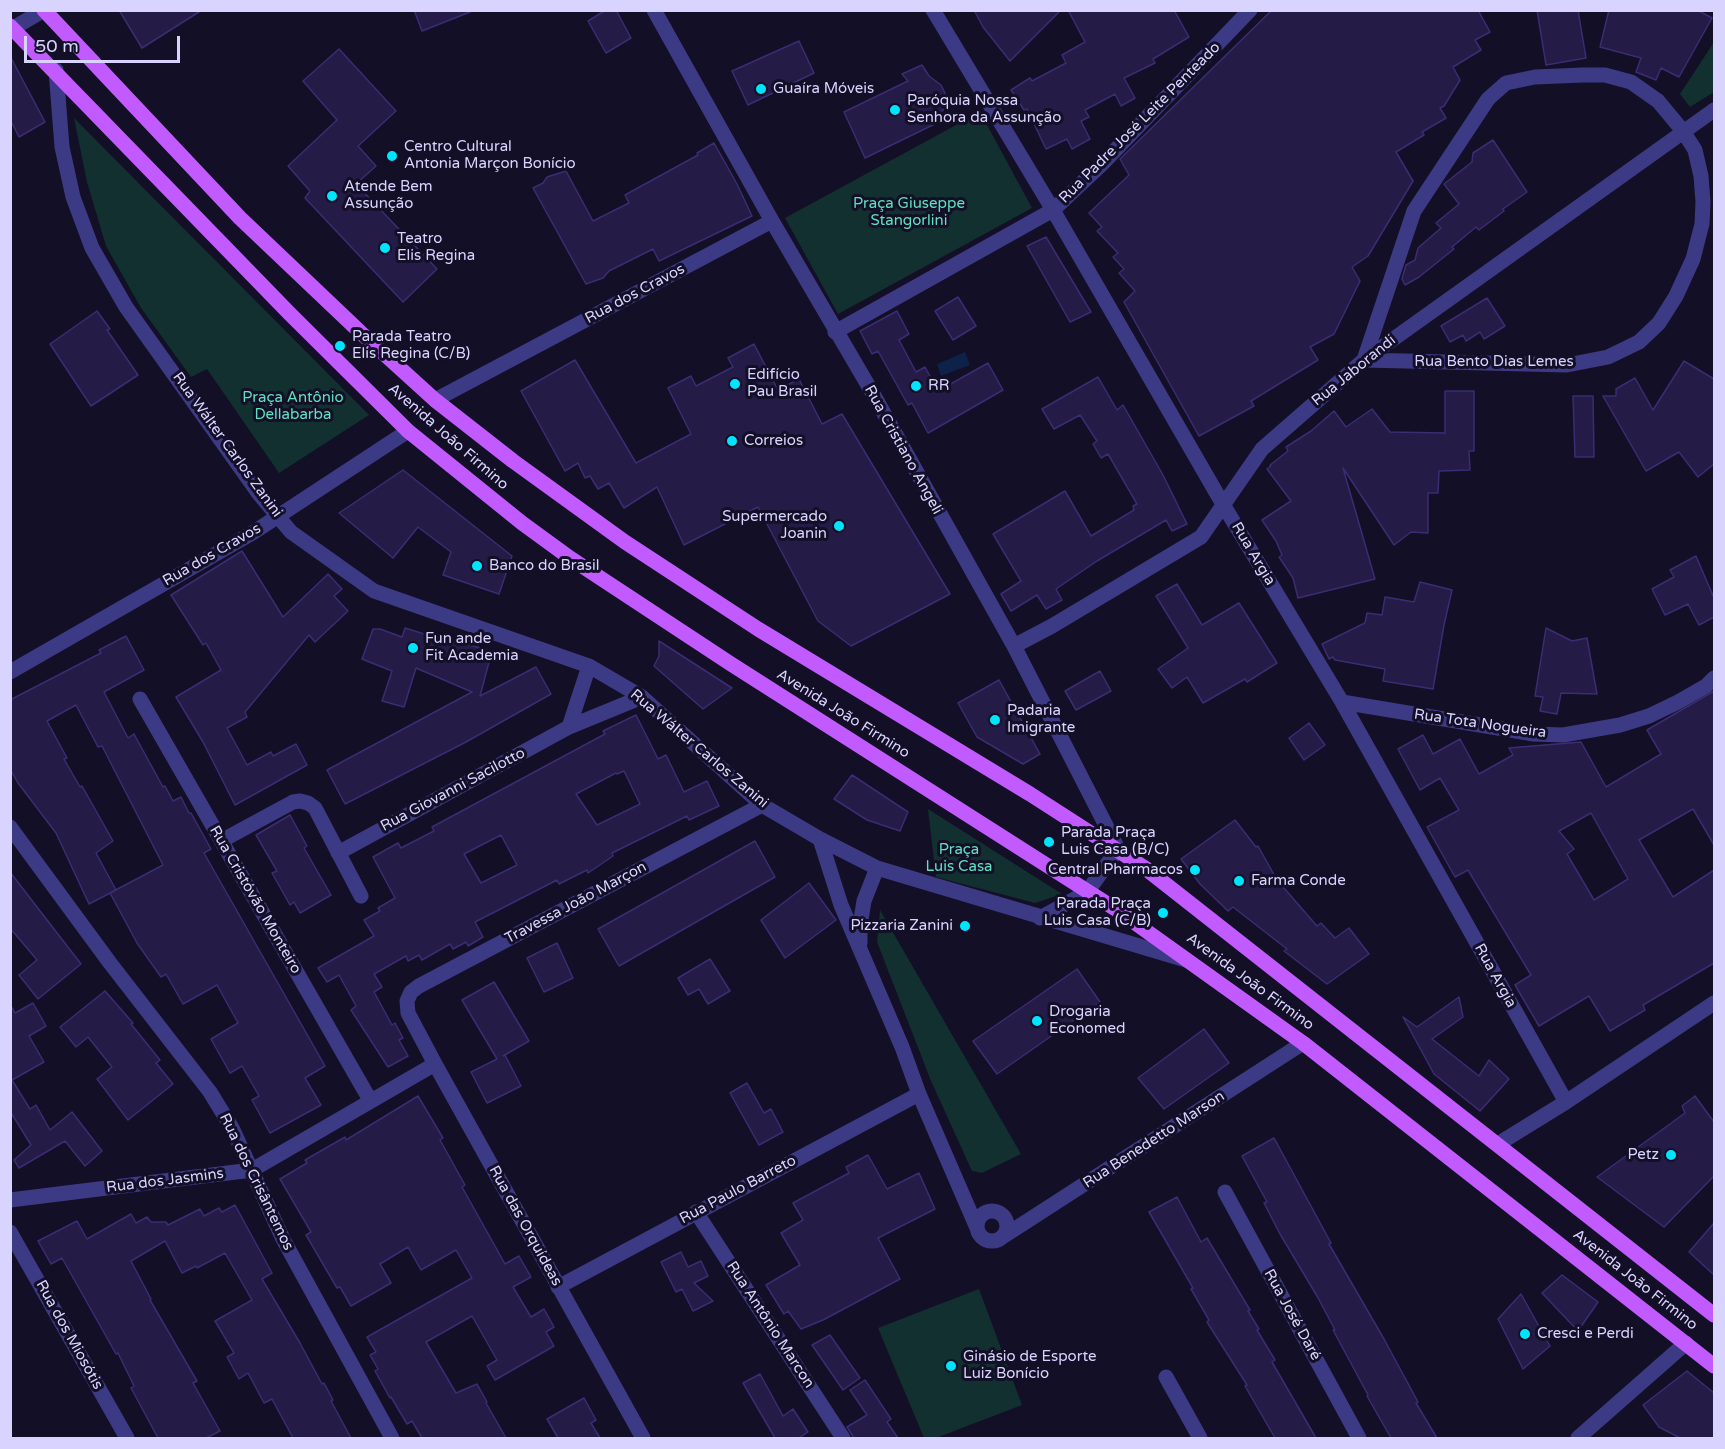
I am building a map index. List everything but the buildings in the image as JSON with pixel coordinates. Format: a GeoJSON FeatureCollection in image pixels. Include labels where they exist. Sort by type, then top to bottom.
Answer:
{"type":"FeatureCollection","features":[{"type":"Feature","properties":{"kind":"main road","name":"Avenida João Firmino"},"geometry":{"type":"LineString","coordinates":[[44,10],[240,218],[435,400],[513,461],[625,542],[758,629],[1118,849],[1714,1315]]}},
{"type":"Feature","properties":{"kind":"main road","name":"Avenida João Firmino"},"geometry":{"type":"LineString","coordinates":[[11,28],[56,70],[290,314],[408,431],[522,523],[570,558],[731,664],[1117,910],[1303,1043],[1714,1366]]}},
{"type":"Feature","properties":{"kind":"street"},"geometry":{"type":"LineString","coordinates":[[11,28],[44,10]]}},
{"type":"Feature","properties":{"kind":"street","name":"Rua Cristiano Angeli"},"geometry":{"type":"LineString","coordinates":[[654,10],[1014,646],[1118,849]]}},
{"type":"Feature","properties":{"kind":"street","name":"Rua Argia"},"geometry":{"type":"LineString","coordinates":[[933,10],[1053,210],[1224,506],[1342,702],[1566,1102]]}},
{"type":"Feature","properties":{"kind":"street","name":"Rua Padre José Leite Penteado"},"geometry":{"type":"LineString","coordinates":[[835,332],[1053,210],[1103,163],[1250,10]]}},
{"type":"Feature","properties":{"kind":"street","name":"Rua Wálter Carlos Zanini"},"geometry":{"type":"LineString","coordinates":[[56,70],[62,147],[73,197],[92,248],[126,307],[259,494],[291,532],[374,591],[589,666],[642,697],[762,805],[820,839],[877,868],[1189,961]]}},
{"type":"Feature","properties":{"kind":"street","name":"Rua Bento Dias Lemes"},"geometry":{"type":"LineString","coordinates":[[1583,75],[1605,75],[1631,82],[1658,101],[1683,131],[1695,150],[1701,176],[1702,224],[1693,259],[1676,296],[1659,323],[1640,342],[1608,357],[1567,365],[1364,360],[1414,211],[1475,117],[1488,99],[1506,83],[1535,77],[1583,75]]}},
{"type":"Feature","properties":{"kind":"street","name":"Rua Jaborandi"},"geometry":{"type":"LineString","coordinates":[[1014,646],[1052,626],[1201,537],[1262,449],[1364,360],[1714,110]]}},
{"type":"Feature","properties":{"kind":"street","name":"Rua dos Cravos"},"geometry":{"type":"LineString","coordinates":[[435,400],[772,221]]}},
{"type":"Feature","properties":{"kind":"street","name":"Rua dos Cravos"},"geometry":{"type":"LineString","coordinates":[[10,672],[254,532],[408,431]]}},
{"type":"Feature","properties":{"kind":"street"},"geometry":{"type":"LineString","coordinates":[[569,727],[589,666]]}},
{"type":"Feature","properties":{"kind":"street","name":"Rua Tota Nogueira"},"geometry":{"type":"LineString","coordinates":[[1342,702],[1534,734],[1563,735],[1620,725],[1649,716],[1706,686],[1714,678]]}},
{"type":"Feature","properties":{"kind":"street","name":"Rua Giovanni Sacilotto"},"geometry":{"type":"LineString","coordinates":[[338,853],[569,727],[642,697]]}},
{"type":"Feature","properties":{"kind":"street","name":"Rua Cristóvão Monteiro"},"geometry":{"type":"LineString","coordinates":[[140,699],[370,1100]]}},
{"type":"Feature","properties":{"kind":"street"},"geometry":{"type":"LineString","coordinates":[[221,841],[293,802],[308,803],[315,808],[361,896]]}},
{"type":"Feature","properties":{"kind":"street","name":"Travessa João Marçon"},"geometry":{"type":"LineString","coordinates":[[408,1013],[407,1001],[411,992],[419,986],[762,805]]}},
{"type":"Feature","properties":{"kind":"street","name":"Rua dos Crisântemos"},"geometry":{"type":"LineString","coordinates":[[10,827],[110,963],[210,1092],[232,1128],[283,1239],[392,1438]]}},
{"type":"Feature","properties":{"kind":"street"},"geometry":{"type":"LineString","coordinates":[[820,839],[841,905],[902,1047],[919,1094],[977,1228],[981,1237],[995,1241],[1004,1236],[1007,1232],[1007,1221],[1004,1217],[991,1211],[982,1215],[977,1228]]}},
{"type":"Feature","properties":{"kind":"street"},"geometry":{"type":"LineString","coordinates":[[1040,918],[1087,892],[1118,849]]}},
{"type":"Feature","properties":{"kind":"street"},"geometry":{"type":"LineString","coordinates":[[860,949],[860,926],[864,901],[877,868]]}},
{"type":"Feature","properties":{"kind":"street"},"geometry":{"type":"LineString","coordinates":[[1498,1144],[1566,1102],[1714,1003]]}},
{"type":"Feature","properties":{"kind":"street","name":"Rua das Orquídeas"},"geometry":{"type":"LineString","coordinates":[[408,1013],[643,1438]]}},
{"type":"Feature","properties":{"kind":"street","name":"Rua Benedetto Marson"},"geometry":{"type":"LineString","coordinates":[[1004,1236],[1303,1043]]}},
{"type":"Feature","properties":{"kind":"street","name":"Rua dos Jasmins"},"geometry":{"type":"LineString","coordinates":[[10,1200],[252,1170],[435,1064]]}},
{"type":"Feature","properties":{"kind":"street","name":"Rua Paulo Barreto"},"geometry":{"type":"LineString","coordinates":[[558,1287],[919,1094]]}},
{"type":"Feature","properties":{"kind":"street","name":"Rua José Daré"},"geometry":{"type":"LineString","coordinates":[[1225,1192],[1359,1438]]}},
{"type":"Feature","properties":{"kind":"street","name":"Rua Antônio Marcon"},"geometry":{"type":"LineString","coordinates":[[696,1212],[843,1438]]}},
{"type":"Feature","properties":{"kind":"street","name":"Rua dos Miosótis"},"geometry":{"type":"LineString","coordinates":[[10,1232],[127,1438]]}},
{"type":"Feature","properties":{"kind":"street"},"geometry":{"type":"LineString","coordinates":[[1578,1438],[1686,1343]]}},
{"type":"Feature","properties":{"kind":"street"},"geometry":{"type":"LineString","coordinates":[[1166,1377],[1200,1438]]}},
{"type":"Feature","properties":{"kind":"green space"},"geometry":{"type":"Polygon","coordinates":[[[1714,42],[1714,92],[1690,107],[1680,94],[1714,42]]]}},
{"type":"Feature","properties":{"kind":"green space","name":"Praça Giuseppe Stangorlini"},"geometry":{"type":"Polygon","coordinates":[[[980,112],[1032,208],[838,314],[785,218],[980,112]]]}},
{"type":"Feature","properties":{"kind":"green space","name":"Praça Antônio Dellabarba"},"geometry":{"type":"Polygon","coordinates":[[[74,118],[369,415],[279,473],[207,369],[191,377],[141,308],[106,246],[87,182],[74,118]]]}},
{"type":"Feature","properties":{"kind":"green space","name":"Praça Luis Casa"},"geometry":{"type":"Polygon","coordinates":[[[928,809],[1062,894],[1035,903],[936,877],[928,809]]]}},
{"type":"Feature","properties":{"kind":"green space"},"geometry":{"type":"Polygon","coordinates":[[[880,910],[1021,1154],[982,1173],[972,1171],[931,1081],[877,942],[880,910]]]}},
{"type":"Feature","properties":{"kind":"green space","name":"Ginásio de Esporte Luiz Bonício"},"geometry":{"type":"Polygon","coordinates":[[[979,1289],[1022,1405],[936,1438],[924,1438],[878,1328],[979,1289]]]}},
{"type":"Feature","properties":{"kind":"water"},"geometry":{"type":"Polygon","coordinates":[[[965,352],[970,365],[941,376],[937,364],[965,352]]]}},
{"type":"Feature","properties":{"kind":"place","name":"Guaíra Móveis"},"geometry":{"type":"Point","coordinates":[761,89]}},
{"type":"Feature","properties":{"kind":"place","name":"Paróquia Nossa Senhora da Assunção"},"geometry":{"type":"Point","coordinates":[895,110]}},
{"type":"Feature","properties":{"kind":"place","name":"Centro Cultural Antonia Marçon Bonício"},"geometry":{"type":"Point","coordinates":[392,156]}},
{"type":"Feature","properties":{"kind":"place","name":"Atende Bem Assunção"},"geometry":{"type":"Point","coordinates":[332,196]}},
{"type":"Feature","properties":{"kind":"place","name":"Teatro Elis Regina"},"geometry":{"type":"Point","coordinates":[385,248]}},
{"type":"Feature","properties":{"kind":"place","name":"Parada Teatro Elis Regina (C/B)"},"geometry":{"type":"Point","coordinates":[340,346]}},
{"type":"Feature","properties":{"kind":"place","name":"Edifício Pau Brasil"},"geometry":{"type":"Point","coordinates":[735,384]}},
{"type":"Feature","properties":{"kind":"place","name":"RR"},"geometry":{"type":"Point","coordinates":[916,386]}},
{"type":"Feature","properties":{"kind":"place","name":"Correios"},"geometry":{"type":"Point","coordinates":[732,441]}},
{"type":"Feature","properties":{"kind":"place","name":"Supermercado Joanin"},"geometry":{"type":"Point","coordinates":[839,526]}},
{"type":"Feature","properties":{"kind":"place","name":"Banco do Brasil"},"geometry":{"type":"Point","coordinates":[477,566]}},
{"type":"Feature","properties":{"kind":"place","name":"Fun ande Fit Academia"},"geometry":{"type":"Point","coordinates":[413,648]}},
{"type":"Feature","properties":{"kind":"place","name":"Padaria Imigrante"},"geometry":{"type":"Point","coordinates":[995,720]}},
{"type":"Feature","properties":{"kind":"place","name":"Parada Praça Luis Casa (B/C)"},"geometry":{"type":"Point","coordinates":[1049,842]}},
{"type":"Feature","properties":{"kind":"place","name":"Central Pharmacos"},"geometry":{"type":"Point","coordinates":[1195,870]}},
{"type":"Feature","properties":{"kind":"place","name":"Farma Conde"},"geometry":{"type":"Point","coordinates":[1239,881]}},
{"type":"Feature","properties":{"kind":"place","name":"Parada Praça Luis Casa (C/B)"},"geometry":{"type":"Point","coordinates":[1163,913]}},
{"type":"Feature","properties":{"kind":"place","name":"Pizzaria Zanini"},"geometry":{"type":"Point","coordinates":[965,926]}},
{"type":"Feature","properties":{"kind":"place","name":"Drogaria Economed"},"geometry":{"type":"Point","coordinates":[1037,1021]}},
{"type":"Feature","properties":{"kind":"place","name":"Petz"},"geometry":{"type":"Point","coordinates":[1671,1155]}},
{"type":"Feature","properties":{"kind":"place","name":"Cresci e Perdi"},"geometry":{"type":"Point","coordinates":[1525,1334]}},
{"type":"Feature","properties":{"kind":"place","name":"Ginásio de Esporte Luiz Bonício"},"geometry":{"type":"Point","coordinates":[951,1366]}}]}
